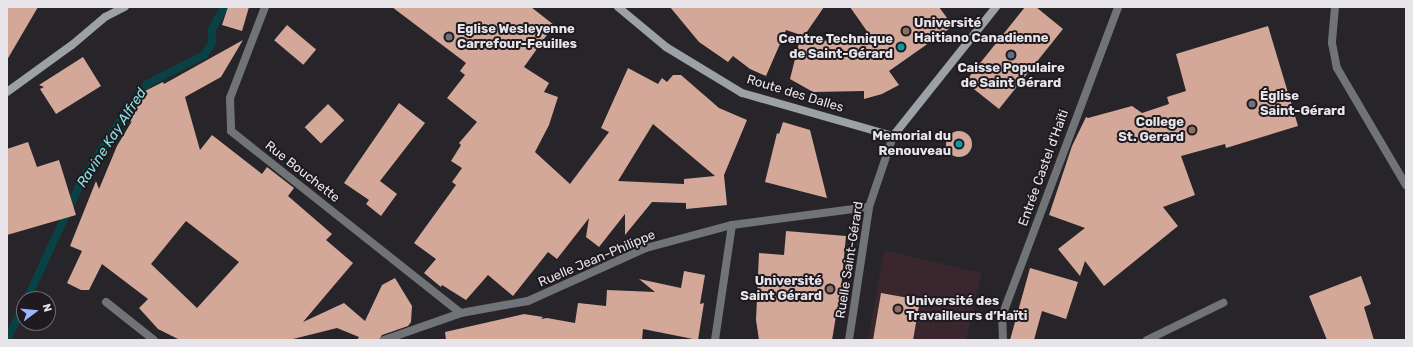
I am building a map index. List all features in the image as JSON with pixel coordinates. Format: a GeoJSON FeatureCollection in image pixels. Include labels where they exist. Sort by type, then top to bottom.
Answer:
{"type":"FeatureCollection","features":[{"type":"Feature","properties":{"kind":"street"},"geometry":{"type":"LineString","coordinates":[[7,92],[72,45],[104,17],[125,7]]}},
{"type":"Feature","properties":{"kind":"street","name":"Rue Bouchette"},"geometry":{"type":"LineString","coordinates":[[265,7],[230,98],[231,131],[461,313]]}},
{"type":"Feature","properties":{"kind":"street","name":"Route des Dalles"},"geometry":{"type":"LineString","coordinates":[[618,7],[666,47],[742,93],[893,136]]}},
{"type":"Feature","properties":{"kind":"street","name":"Ruelle Saint-Gérard"},"geometry":{"type":"LineString","coordinates":[[849,340],[869,207],[893,136],[996,7]]}},
{"type":"Feature","properties":{"kind":"street","name":"Entrée Castel d'Haïti"},"geometry":{"type":"LineString","coordinates":[[1003,340],[1002,316],[1118,7]]}},
{"type":"Feature","properties":{"kind":"street"},"geometry":{"type":"LineString","coordinates":[[1335,7],[1332,43],[1337,68],[1406,185]]}},
{"type":"Feature","properties":{"kind":"street","name":"Ruelle Jean-Philippe"},"geometry":{"type":"LineString","coordinates":[[384,340],[461,313],[528,301],[646,248],[732,225],[869,207]]}},
{"type":"Feature","properties":{"kind":"street"},"geometry":{"type":"LineString","coordinates":[[715,340],[732,225]]}},
{"type":"Feature","properties":{"kind":"street"},"geometry":{"type":"LineString","coordinates":[[106,302],[154,340]]}},
{"type":"Feature","properties":{"kind":"street"},"geometry":{"type":"LineString","coordinates":[[1147,340],[1223,303]]}},
{"type":"Feature","properties":{"kind":"shaded area"},"geometry":{"type":"Polygon","coordinates":[[[884,250],[982,273],[966,340],[868,340],[884,250]]]}},
{"type":"Feature","properties":{"kind":"building"},"geometry":{"type":"Polygon","coordinates":[[[7,7],[38,7],[7,60],[7,7]]]}},
{"type":"Feature","properties":{"kind":"building"},"geometry":{"type":"Polygon","coordinates":[[[228,7],[249,7],[242,31],[222,25],[228,7]]]}},
{"type":"Feature","properties":{"kind":"building"},"geometry":{"type":"Polygon","coordinates":[[[392,7],[531,7],[554,25],[524,67],[549,83],[544,92],[558,97],[549,125],[535,152],[570,184],[609,132],[601,128],[628,68],[658,84],[662,78],[667,82],[673,75],[681,75],[719,108],[747,120],[724,175],[727,205],[686,209],[686,203],[652,202],[625,235],[625,214],[599,247],[586,237],[589,218],[557,259],[548,252],[513,296],[488,275],[466,300],[442,285],[441,287],[424,273],[436,259],[414,243],[456,185],[452,182],[462,168],[451,161],[461,145],[459,143],[477,122],[447,98],[465,75],[460,71],[466,63],[392,7]],[[653,124],[618,181],[684,184],[684,179],[715,176],[653,124]]]}},
{"type":"Feature","properties":{"kind":"building"},"geometry":{"type":"Polygon","coordinates":[[[670,7],[824,7],[804,36],[786,30],[766,76],[750,69],[733,56],[728,62],[699,42],[670,7]]]}},
{"type":"Feature","properties":{"kind":"building"},"geometry":{"type":"Polygon","coordinates":[[[850,7],[939,7],[953,26],[889,71],[899,85],[882,94],[864,99],[864,91],[813,92],[790,79],[800,39],[876,44],[850,7]]]}},
{"type":"Feature","properties":{"kind":"building"},"geometry":{"type":"Polygon","coordinates":[[[1025,7],[1036,7],[1063,29],[999,109],[965,82],[1025,7]]]}},
{"type":"Feature","properties":{"kind":"building"},"geometry":{"type":"Polygon","coordinates":[[[287,25],[316,49],[303,65],[274,40],[287,25]]]}},
{"type":"Feature","properties":{"kind":"building"},"geometry":{"type":"Polygon","coordinates":[[[1268,26],[1298,126],[1226,148],[1225,144],[1181,156],[1195,195],[1163,207],[1178,226],[1104,286],[1085,261],[1080,276],[1058,249],[1085,228],[1049,215],[1072,146],[1086,117],[1088,118],[1132,106],[1142,113],[1169,104],[1167,97],[1186,91],[1176,54],[1268,26]]]}},
{"type":"Feature","properties":{"kind":"building"},"geometry":{"type":"Polygon","coordinates":[[[243,40],[221,77],[185,97],[200,150],[212,135],[262,174],[267,167],[294,188],[288,196],[332,234],[326,240],[353,263],[303,322],[344,303],[365,321],[382,285],[395,278],[412,306],[411,322],[408,326],[382,335],[379,340],[357,340],[359,337],[337,328],[289,340],[180,340],[158,329],[139,308],[148,299],[102,264],[89,290],[81,290],[67,283],[82,251],[70,246],[96,181],[99,189],[117,146],[132,121],[130,122],[145,91],[163,82],[164,84],[243,40]],[[186,221],[151,264],[197,308],[239,262],[186,221]]]}},
{"type":"Feature","properties":{"kind":"building"},"geometry":{"type":"Polygon","coordinates":[[[83,57],[101,86],[56,114],[40,89],[44,87],[39,85],[83,57]]]}},
{"type":"Feature","properties":{"kind":"building"},"geometry":{"type":"Polygon","coordinates":[[[399,103],[425,123],[380,181],[397,194],[381,216],[366,204],[369,200],[344,183],[399,103]]]}},
{"type":"Feature","properties":{"kind":"building"},"geometry":{"type":"Polygon","coordinates":[[[328,104],[344,120],[321,144],[305,127],[328,104]]]}},
{"type":"Feature","properties":{"kind":"building"},"geometry":{"type":"Polygon","coordinates":[[[783,122],[810,130],[827,198],[765,182],[777,133],[779,134],[783,122]]]}},
{"type":"Feature","properties":{"kind":"building","name":"Memorial du Renouveau"},"geometry":{"type":"Polygon","coordinates":[[[959,131],[968,135],[972,144],[968,153],[959,157],[950,153],[946,144],[950,135],[959,131]]]}},
{"type":"Feature","properties":{"kind":"building"},"geometry":{"type":"Polygon","coordinates":[[[28,142],[37,167],[59,160],[76,215],[7,235],[7,149],[28,142]]]}},
{"type":"Feature","properties":{"kind":"building"},"geometry":{"type":"Polygon","coordinates":[[[786,231],[846,236],[839,310],[837,310],[832,340],[759,340],[756,320],[759,253],[784,255],[786,231]]]}},
{"type":"Feature","properties":{"kind":"building"},"geometry":{"type":"Polygon","coordinates":[[[1030,268],[1078,282],[1066,319],[1042,311],[1034,340],[1010,340],[1030,268]]]}},
{"type":"Feature","properties":{"kind":"building"},"geometry":{"type":"Polygon","coordinates":[[[684,271],[705,275],[700,304],[704,303],[698,340],[643,329],[642,340],[446,340],[445,332],[524,314],[543,317],[541,319],[547,318],[575,323],[578,303],[606,306],[607,290],[655,292],[639,279],[681,288],[684,271]]]}},
{"type":"Feature","properties":{"kind":"building"},"geometry":{"type":"Polygon","coordinates":[[[1361,276],[1371,304],[1364,307],[1374,340],[1327,340],[1309,296],[1361,276]]]}},
{"type":"Feature","properties":{"kind":"building"},"geometry":{"type":"Polygon","coordinates":[[[881,293],[920,300],[913,340],[873,340],[881,293]]]}},
{"type":"Feature","properties":{"kind":"waterway","name":"Ravine Kay Alfred"},"geometry":{"type":"LineString","coordinates":[[31,291],[82,180],[120,121],[147,84],[204,55],[212,43],[212,29],[224,7]]}},
{"type":"Feature","properties":{"kind":"waterway","name":"Ravine Kay Alfred"},"geometry":{"type":"LineString","coordinates":[[7,339],[16,322]]}},
{"type":"Feature","properties":{"kind":"place","name":"Université Haitiano Canadienne"},"geometry":{"type":"Point","coordinates":[906,31]}},
{"type":"Feature","properties":{"kind":"place","name":"Eglise Wesleyenne Carrefour-Feuilles"},"geometry":{"type":"Point","coordinates":[449,37]}},
{"type":"Feature","properties":{"kind":"place","name":"Centre Technique de Saint-Gérard"},"geometry":{"type":"Point","coordinates":[901,47]}},
{"type":"Feature","properties":{"kind":"place","name":"Caisse Populaire de Saint Gérard"},"geometry":{"type":"Point","coordinates":[1011,55]}},
{"type":"Feature","properties":{"kind":"place","name":"Église Saint-Gérard"},"geometry":{"type":"Point","coordinates":[1252,104]}},
{"type":"Feature","properties":{"kind":"place","name":"College St. Gerard"},"geometry":{"type":"Point","coordinates":[1192,130]}},
{"type":"Feature","properties":{"kind":"place","name":"Memorial du Renouveau"},"geometry":{"type":"Point","coordinates":[959,144]}},
{"type":"Feature","properties":{"kind":"place","name":"Université Saint Gérard"},"geometry":{"type":"Point","coordinates":[830,289]}},
{"type":"Feature","properties":{"kind":"place","name":"Université des Travailleurs d’Haïti"},"geometry":{"type":"Point","coordinates":[898,309]}}]}
